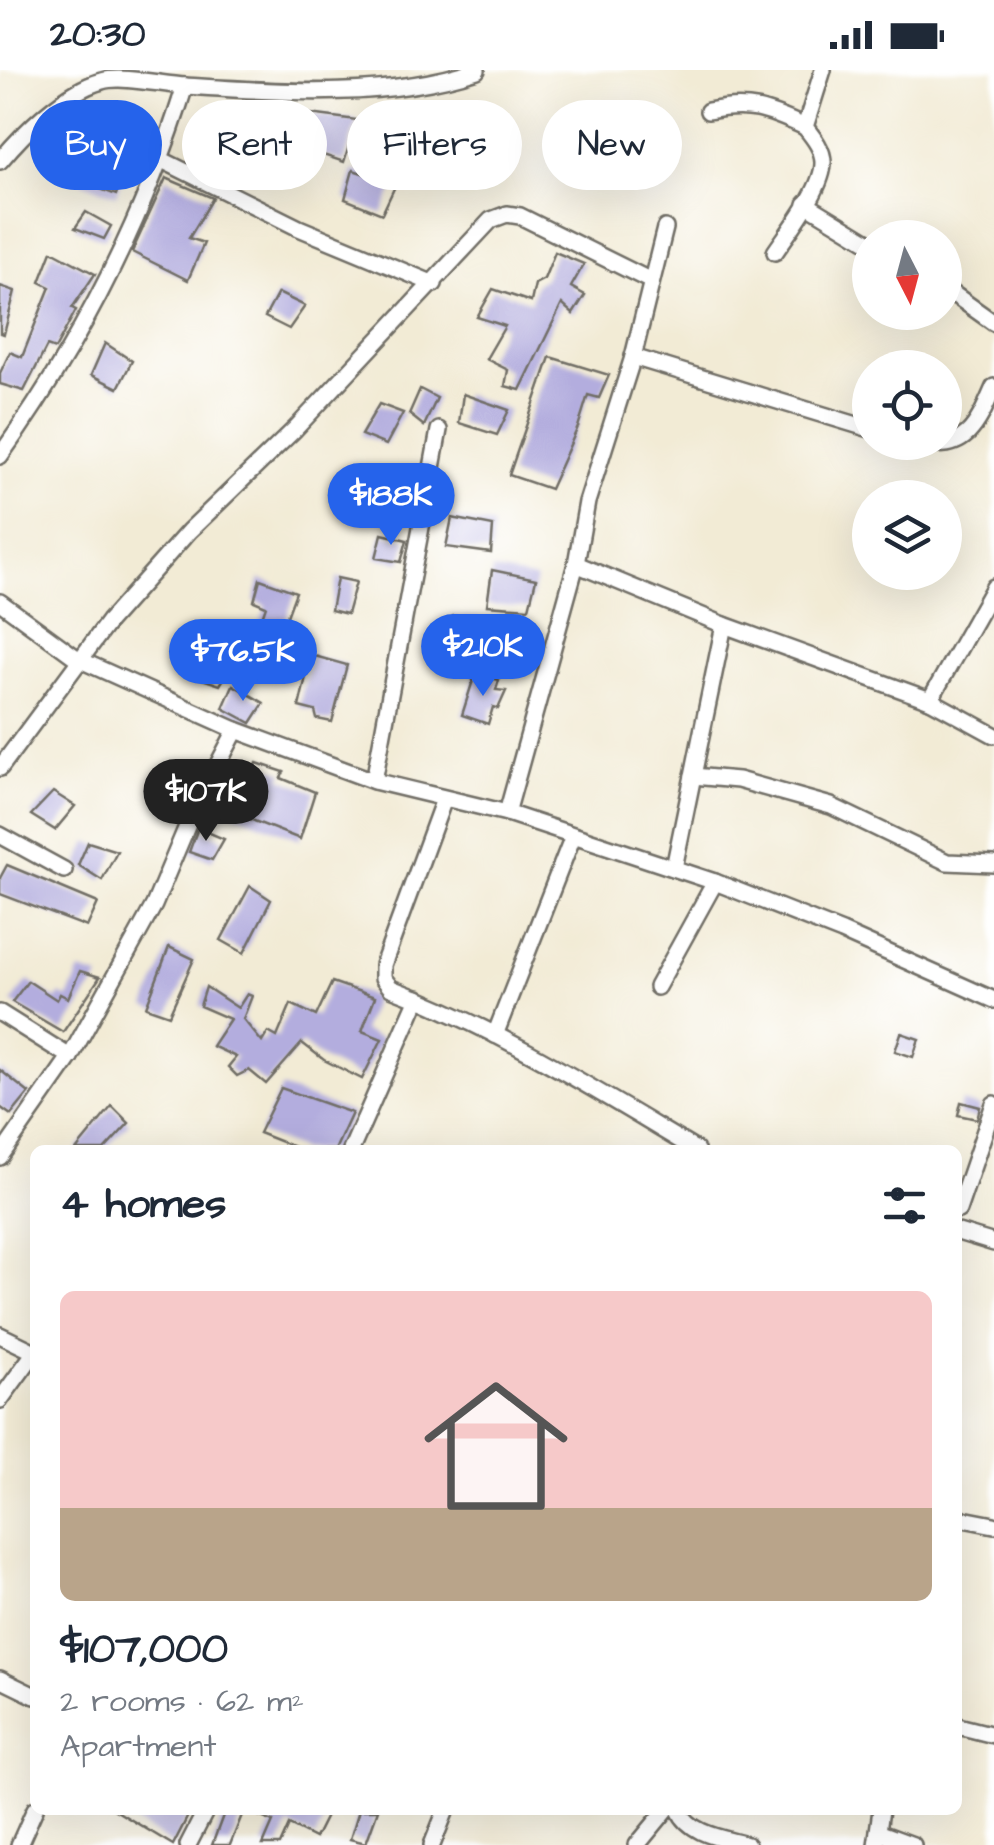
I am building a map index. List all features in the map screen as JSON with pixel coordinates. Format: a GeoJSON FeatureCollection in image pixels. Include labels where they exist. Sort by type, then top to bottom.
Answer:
{"type":"FeatureCollection","features":[{"type":"Feature","properties":{"kind":"street"},"geometry":{"type":"LineString","coordinates":[[806,127],[823,70]]}},
{"type":"Feature","properties":{"kind":"street"},"geometry":{"type":"LineString","coordinates":[[0,161],[21,136],[78,91],[105,80],[330,91],[385,89],[471,71]]}},
{"type":"Feature","properties":{"kind":"street"},"geometry":{"type":"LineString","coordinates":[[185,86],[162,160],[298,228],[434,284]]}},
{"type":"Feature","properties":{"kind":"street"},"geometry":{"type":"LineString","coordinates":[[708,111],[738,104],[770,111],[806,127],[824,159],[806,204],[775,252]]}},
{"type":"Feature","properties":{"kind":"street"},"geometry":{"type":"LineString","coordinates":[[0,456],[44,394],[116,261],[148,190]]}},
{"type":"Feature","properties":{"kind":"street"},"geometry":{"type":"LineString","coordinates":[[806,204],[852,232]]}},
{"type":"Feature","properties":{"kind":"street"},"geometry":{"type":"LineString","coordinates":[[2,759],[78,660],[189,532],[295,429],[491,220],[507,214],[520,216],[651,281]]}},
{"type":"Feature","properties":{"kind":"street"},"geometry":{"type":"LineString","coordinates":[[507,813],[576,564],[587,502],[633,357],[665,228]]}},
{"type":"Feature","properties":{"kind":"street"},"geometry":{"type":"LineString","coordinates":[[962,300],[994,324]]}},
{"type":"Feature","properties":{"kind":"street"},"geometry":{"type":"LineString","coordinates":[[633,357],[852,424]]}},
{"type":"Feature","properties":{"kind":"street"},"geometry":{"type":"LineString","coordinates":[[962,439],[976,427],[994,387]]}},
{"type":"Feature","properties":{"kind":"street"},"geometry":{"type":"LineString","coordinates":[[374,781],[439,430]]}},
{"type":"Feature","properties":{"kind":"street"},"geometry":{"type":"LineString","coordinates":[[576,564],[724,625],[930,700],[994,735]]}},
{"type":"Feature","properties":{"kind":"street"},"geometry":{"type":"LineString","coordinates":[[930,700],[994,587]]}},
{"type":"Feature","properties":{"kind":"street"},"geometry":{"type":"LineString","coordinates":[[0,602],[78,660],[236,730],[374,781],[507,813],[715,882],[842,932],[994,1000]]}},
{"type":"Feature","properties":{"kind":"street"},"geometry":{"type":"LineString","coordinates":[[674,868],[724,625]]}},
{"type":"Feature","properties":{"kind":"street"},"geometry":{"type":"LineString","coordinates":[[0,1157],[70,1057],[154,905],[193,812],[236,730]]}},
{"type":"Feature","properties":{"kind":"street"},"geometry":{"type":"LineString","coordinates":[[692,776],[738,780],[831,806],[946,862],[994,864]]}},
{"type":"Feature","properties":{"kind":"street"},"geometry":{"type":"LineString","coordinates":[[444,798],[383,965],[383,978],[391,988],[495,1035],[580,1080],[688,1145]]}},
{"type":"Feature","properties":{"kind":"street"},"geometry":{"type":"LineString","coordinates":[[0,835],[64,870]]}},
{"type":"Feature","properties":{"kind":"street"},"geometry":{"type":"LineString","coordinates":[[495,1035],[573,836]]}},
{"type":"Feature","properties":{"kind":"street"},"geometry":{"type":"LineString","coordinates":[[657,986],[715,882]]}},
{"type":"Feature","properties":{"kind":"street"},"geometry":{"type":"LineString","coordinates":[[353,1145],[418,998]]}},
{"type":"Feature","properties":{"kind":"street"},"geometry":{"type":"LineString","coordinates":[[0,1013],[70,1057]]}},
{"type":"Feature","properties":{"kind":"street"},"geometry":{"type":"LineString","coordinates":[[962,1198],[994,1104]]}},
{"type":"Feature","properties":{"kind":"street"},"geometry":{"type":"LineString","coordinates":[[962,1233],[994,1243]]}},
{"type":"Feature","properties":{"kind":"street"},"geometry":{"type":"LineString","coordinates":[[0,1335],[30,1350]]}},
{"type":"Feature","properties":{"kind":"street"},"geometry":{"type":"LineString","coordinates":[[0,1400],[30,1359]]}},
{"type":"Feature","properties":{"kind":"street"},"geometry":{"type":"LineString","coordinates":[[962,1519],[994,1525]]}},
{"type":"Feature","properties":{"kind":"street"},"geometry":{"type":"LineString","coordinates":[[0,1679],[30,1694]]}},
{"type":"Feature","properties":{"kind":"street"},"geometry":{"type":"LineString","coordinates":[[962,1727],[994,1735]]}},
{"type":"Feature","properties":{"kind":"street"},"geometry":{"type":"LineString","coordinates":[[18,1845],[33,1815]]}},
{"type":"Feature","properties":{"kind":"street"},"geometry":{"type":"LineString","coordinates":[[188,1845],[203,1815]]}},
{"type":"Feature","properties":{"kind":"street"},"geometry":{"type":"LineString","coordinates":[[432,1845],[443,1815]]}},
{"type":"Feature","properties":{"kind":"street"},"geometry":{"type":"LineString","coordinates":[[637,1845],[662,1815]]}},
{"type":"Feature","properties":{"kind":"street"},"geometry":{"type":"LineString","coordinates":[[682,1815],[686,1823],[700,1832],[748,1845]]}},
{"type":"Feature","properties":{"kind":"street"},"geometry":{"type":"LineString","coordinates":[[877,1838],[914,1845]]}},
{"type":"Feature","properties":{"kind":"building"},"geometry":{"type":"Polygon","coordinates":[[[327,116],[347,119],[344,162],[327,156],[327,116]]]}},
{"type":"Feature","properties":{"kind":"building"},"geometry":{"type":"Polygon","coordinates":[[[166,178],[182,185],[182,190],[194,190],[213,198],[189,238],[204,243],[188,280],[132,252],[166,178]]]}},
{"type":"Feature","properties":{"kind":"building"},"geometry":{"type":"Polygon","coordinates":[[[347,190],[393,190],[382,214],[345,199],[347,190]]]}},
{"type":"Feature","properties":{"kind":"building"},"geometry":{"type":"Polygon","coordinates":[[[86,212],[111,226],[104,239],[75,228],[86,212]]]}},
{"type":"Feature","properties":{"kind":"building"},"geometry":{"type":"Polygon","coordinates":[[[52,251],[95,274],[72,308],[76,310],[55,349],[47,346],[24,391],[0,384],[0,373],[10,352],[22,357],[50,287],[40,282],[52,251]]]}},
{"type":"Feature","properties":{"kind":"building"},"geometry":{"type":"Polygon","coordinates":[[[555,252],[584,264],[571,287],[585,295],[573,314],[562,304],[520,390],[505,386],[508,370],[486,359],[505,326],[477,317],[493,289],[531,302],[535,284],[544,279],[555,252]]]}},
{"type":"Feature","properties":{"kind":"building"},"geometry":{"type":"Polygon","coordinates":[[[0,286],[15,291],[4,334],[0,333],[0,286]]]}},
{"type":"Feature","properties":{"kind":"building"},"geometry":{"type":"Polygon","coordinates":[[[278,293],[305,306],[289,329],[265,317],[278,293]]]}},
{"type":"Feature","properties":{"kind":"building"},"geometry":{"type":"Polygon","coordinates":[[[105,343],[132,361],[118,388],[91,375],[105,343]]]}},
{"type":"Feature","properties":{"kind":"building"},"geometry":{"type":"Polygon","coordinates":[[[550,357],[609,375],[599,398],[588,395],[550,489],[509,475],[550,357]]]}},
{"type":"Feature","properties":{"kind":"building"},"geometry":{"type":"Polygon","coordinates":[[[420,389],[437,398],[424,426],[409,414],[420,389]]]}},
{"type":"Feature","properties":{"kind":"building"},"geometry":{"type":"Polygon","coordinates":[[[463,394],[509,410],[497,435],[459,423],[463,394]]]}},
{"type":"Feature","properties":{"kind":"building"},"geometry":{"type":"Polygon","coordinates":[[[379,404],[403,413],[386,445],[361,435],[379,404]]]}},
{"type":"Feature","properties":{"kind":"building"},"geometry":{"type":"Polygon","coordinates":[[[352,473],[377,478],[376,482],[412,494],[406,516],[347,501],[352,473]]]}},
{"type":"Feature","properties":{"kind":"building"},"geometry":{"type":"Polygon","coordinates":[[[452,518],[493,526],[491,553],[446,547],[452,518]]]}},
{"type":"Feature","properties":{"kind":"building"},"geometry":{"type":"Polygon","coordinates":[[[382,534],[407,540],[401,562],[376,558],[382,534]]]}},
{"type":"Feature","properties":{"kind":"building"},"geometry":{"type":"Polygon","coordinates":[[[492,570],[536,579],[529,608],[487,605],[492,570]]]}},
{"type":"Feature","properties":{"kind":"building"},"geometry":{"type":"Polygon","coordinates":[[[337,578],[356,582],[347,614],[331,610],[337,578]]]}},
{"type":"Feature","properties":{"kind":"building"},"geometry":{"type":"Polygon","coordinates":[[[260,579],[296,592],[269,665],[248,658],[266,606],[254,601],[260,579]]]}},
{"type":"Feature","properties":{"kind":"building"},"geometry":{"type":"Polygon","coordinates":[[[453,616],[481,617],[473,640],[449,637],[453,616]]]}},
{"type":"Feature","properties":{"kind":"building"},"geometry":{"type":"Polygon","coordinates":[[[311,655],[347,665],[332,722],[317,719],[315,711],[299,707],[311,655]]]}},
{"type":"Feature","properties":{"kind":"building"},"geometry":{"type":"Polygon","coordinates":[[[206,656],[233,664],[220,685],[199,678],[206,656]]]}},
{"type":"Feature","properties":{"kind":"building"},"geometry":{"type":"Polygon","coordinates":[[[475,674],[499,680],[496,690],[506,691],[498,709],[493,707],[488,724],[462,715],[475,674]]]}},
{"type":"Feature","properties":{"kind":"building"},"geometry":{"type":"Polygon","coordinates":[[[233,685],[264,703],[251,723],[223,708],[233,685]]]}},
{"type":"Feature","properties":{"kind":"building"},"geometry":{"type":"Polygon","coordinates":[[[257,763],[284,772],[281,778],[315,792],[300,839],[234,813],[257,763]]]}},
{"type":"Feature","properties":{"kind":"building"},"geometry":{"type":"Polygon","coordinates":[[[53,792],[75,806],[55,830],[31,815],[53,792]]]}},
{"type":"Feature","properties":{"kind":"building"},"geometry":{"type":"Polygon","coordinates":[[[198,828],[224,839],[212,860],[189,852],[198,828]]]}},
{"type":"Feature","properties":{"kind":"building"},"geometry":{"type":"Polygon","coordinates":[[[88,842],[117,851],[102,880],[78,865],[88,842]]]}},
{"type":"Feature","properties":{"kind":"building"},"geometry":{"type":"Polygon","coordinates":[[[7,865],[98,903],[87,927],[0,894],[0,878],[7,865]]]}},
{"type":"Feature","properties":{"kind":"building"},"geometry":{"type":"Polygon","coordinates":[[[250,886],[271,900],[244,953],[221,940],[250,886]]]}},
{"type":"Feature","properties":{"kind":"building"},"geometry":{"type":"Polygon","coordinates":[[[169,947],[194,959],[169,1015],[146,1007],[169,947]]]}},
{"type":"Feature","properties":{"kind":"building"},"geometry":{"type":"Polygon","coordinates":[[[80,971],[100,977],[63,1032],[12,1002],[28,981],[57,1000],[60,994],[68,998],[80,971]]]}},
{"type":"Feature","properties":{"kind":"building"},"geometry":{"type":"Polygon","coordinates":[[[332,982],[375,997],[362,1031],[382,1039],[362,1079],[324,1060],[302,1043],[266,1084],[249,1070],[237,1076],[228,1067],[236,1057],[212,1046],[230,1019],[200,1006],[206,987],[238,1008],[247,994],[252,996],[243,1019],[262,1042],[268,1032],[277,1037],[291,1004],[316,1016],[332,982]]]}},
{"type":"Feature","properties":{"kind":"building"},"geometry":{"type":"Polygon","coordinates":[[[901,1033],[919,1039],[913,1057],[895,1051],[901,1033]]]}},
{"type":"Feature","properties":{"kind":"building"},"geometry":{"type":"Polygon","coordinates":[[[0,1070],[29,1093],[11,1115],[0,1107],[0,1070]]]}},
{"type":"Feature","properties":{"kind":"building"},"geometry":{"type":"Polygon","coordinates":[[[281,1088],[352,1113],[337,1145],[289,1145],[259,1133],[281,1088]]]}},
{"type":"Feature","properties":{"kind":"building"},"geometry":{"type":"Polygon","coordinates":[[[961,1102],[980,1107],[977,1119],[958,1115],[961,1102]]]}},
{"type":"Feature","properties":{"kind":"building"},"geometry":{"type":"Polygon","coordinates":[[[112,1106],[129,1123],[109,1145],[80,1145],[112,1106]]]}},
{"type":"Feature","properties":{"kind":"building"},"geometry":{"type":"Polygon","coordinates":[[[123,1815],[188,1815],[173,1845],[123,1815]]]}},
{"type":"Feature","properties":{"kind":"building"},"geometry":{"type":"Polygon","coordinates":[[[223,1815],[242,1815],[230,1845],[212,1845],[223,1815]]]}},
{"type":"Feature","properties":{"kind":"building"},"geometry":{"type":"Polygon","coordinates":[[[257,1815],[326,1815],[315,1838],[289,1825],[280,1845],[263,1845],[273,1822],[257,1815]]]}},
{"type":"Feature","properties":{"kind":"building"},"geometry":{"type":"Polygon","coordinates":[[[357,1815],[376,1815],[366,1843],[350,1839],[357,1815]]]}}]}
